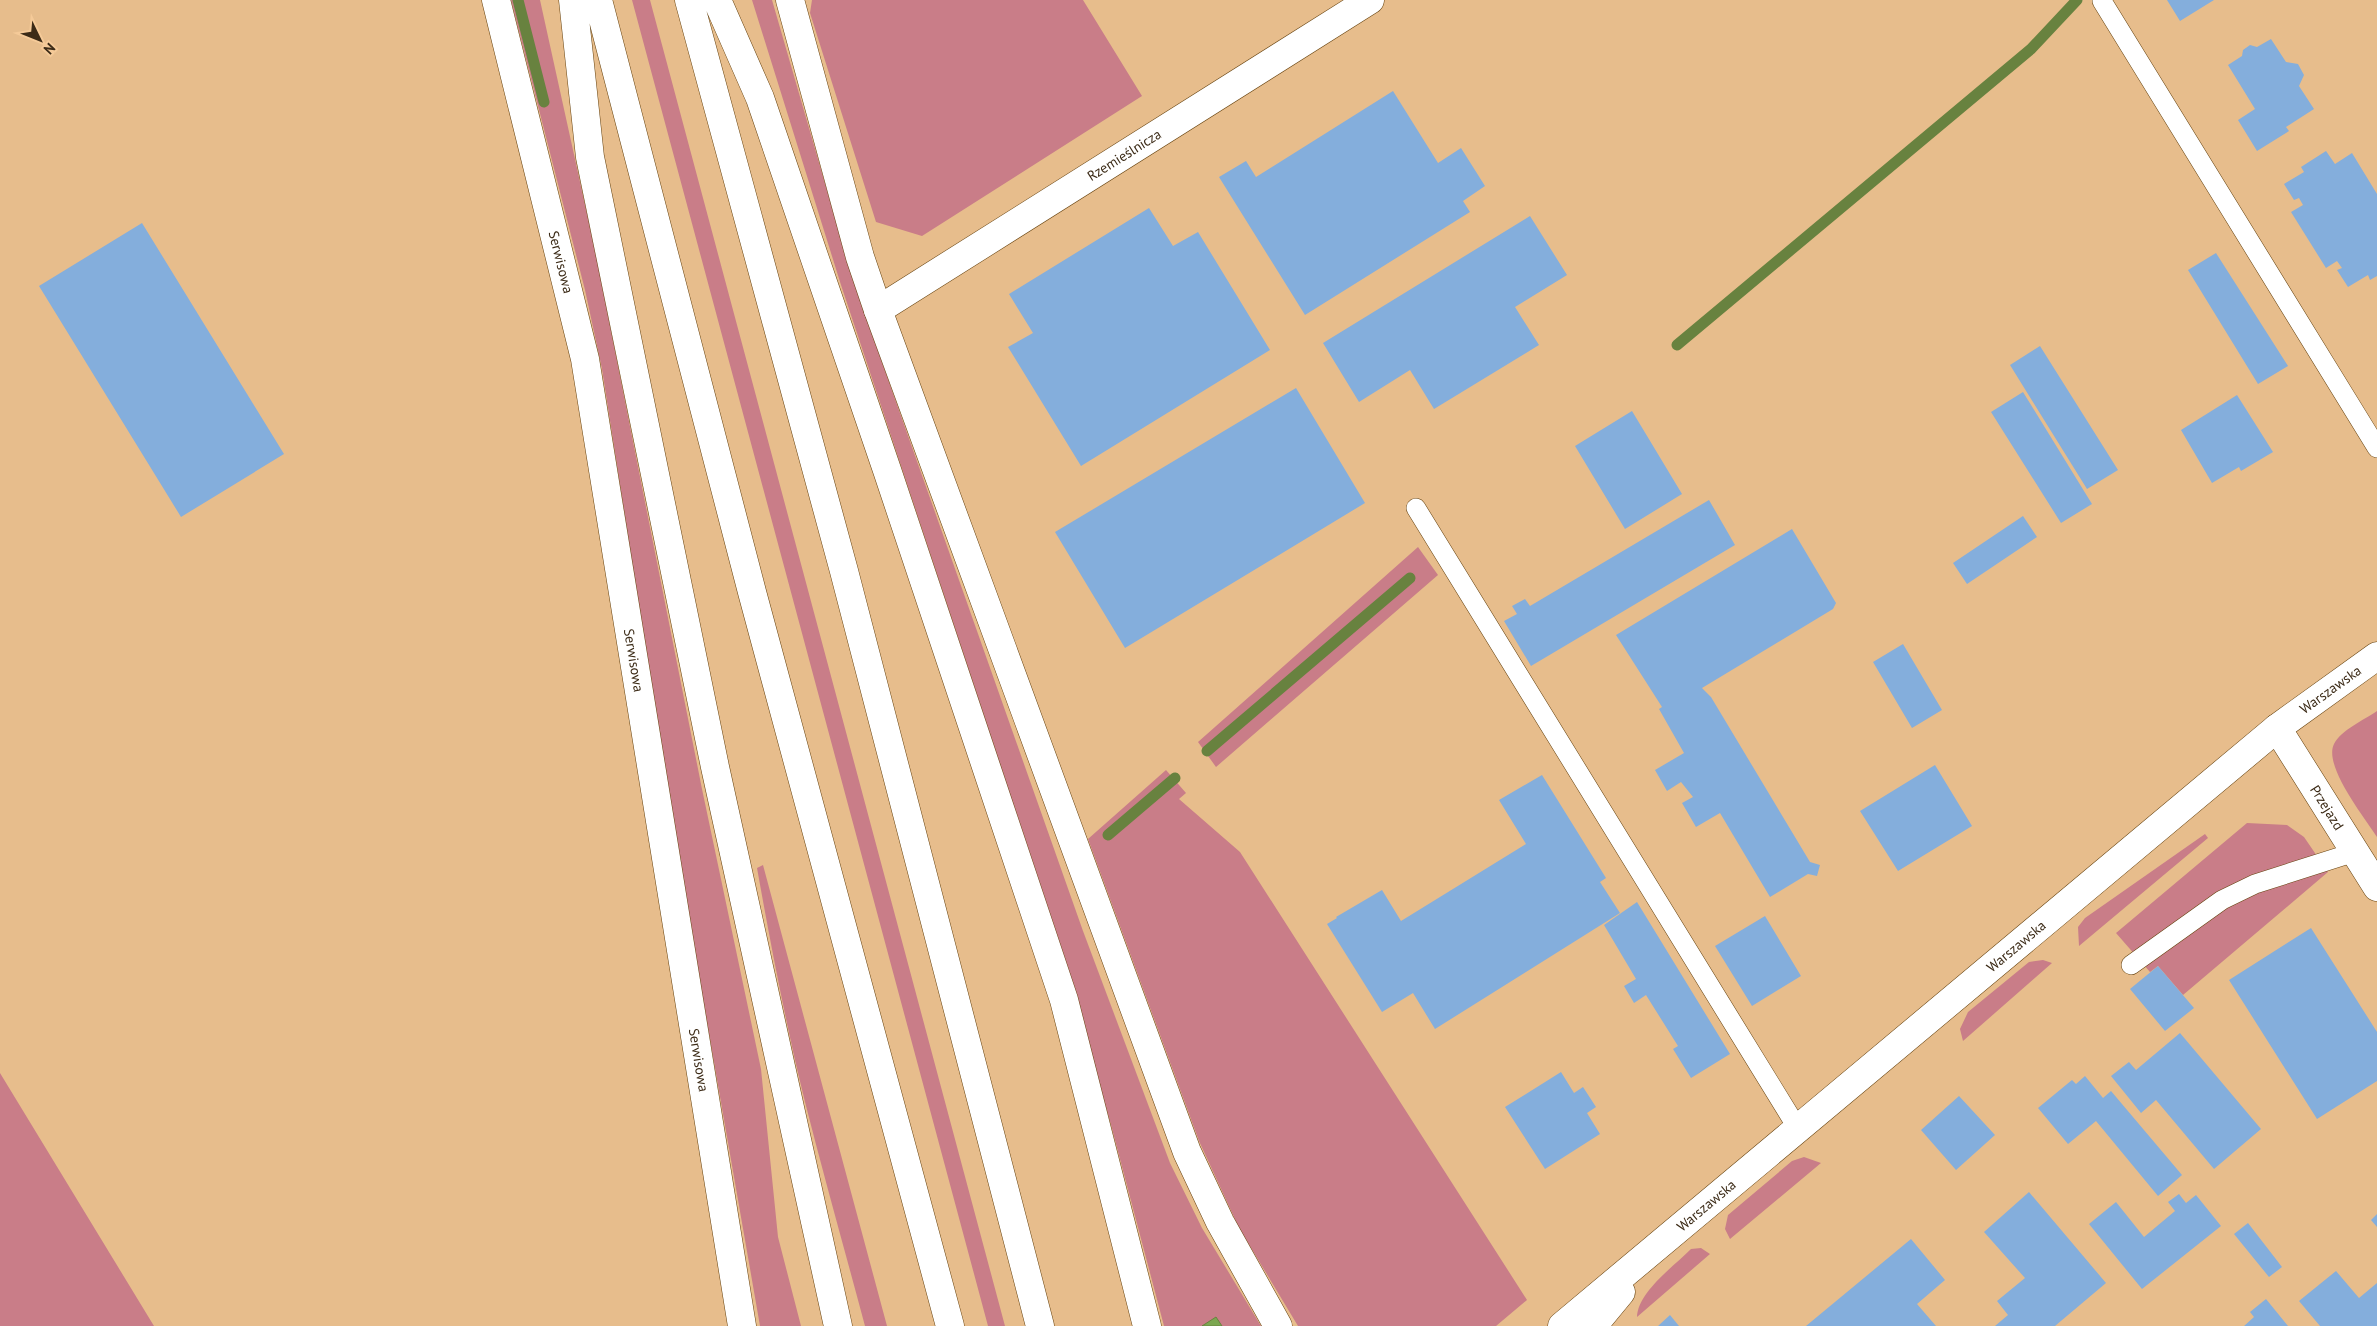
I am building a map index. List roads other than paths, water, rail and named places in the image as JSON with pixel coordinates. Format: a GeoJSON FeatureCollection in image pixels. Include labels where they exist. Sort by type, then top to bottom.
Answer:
{"type":"FeatureCollection","features":[{"type":"Feature","properties":{"kind":"main road","name":"Serwisowa"},"geometry":{"type":"LineString","coordinates":[[496,0],[586,359],[742,1326]]}},
{"type":"Feature","properties":{"kind":"main road"},"geometry":{"type":"LineString","coordinates":[[573,0],[592,166],[715,767],[838,1326]]}},
{"type":"Feature","properties":{"kind":"main road"},"geometry":{"type":"LineString","coordinates":[[598,0],[752,592],[950,1326]]}},
{"type":"Feature","properties":{"kind":"main road"},"geometry":{"type":"LineString","coordinates":[[689,0],[844,571],[1040,1326]]}},
{"type":"Feature","properties":{"kind":"main road"},"geometry":{"type":"LineString","coordinates":[[717,0],[760,98],[897,497],[1064,1000],[1148,1326]]}},
{"type":"Feature","properties":{"kind":"main road"},"geometry":{"type":"LineString","coordinates":[[790,0],[860,257],[878,310],[1187,1152],[1220,1222],[1278,1326]]}},
{"type":"Feature","properties":{"kind":"main road","name":"Rzemieślnicza"},"geometry":{"type":"LineString","coordinates":[[878,310],[1370,0]]}},
{"type":"Feature","properties":{"kind":"main road","name":"Warszawska"},"geometry":{"type":"LineString","coordinates":[[1562,1326],[1660,1242],[1798,1129],[2277,728],[2377,656]]}},
{"type":"Feature","properties":{"kind":"main road","name":"Przejazd"},"geometry":{"type":"LineString","coordinates":[[2277,728],[2377,888]]}},
{"type":"Feature","properties":{"kind":"main road","name":"Warszawska"},"geometry":{"type":"LineString","coordinates":[[1593,1326],[1660,1242]]}},
{"type":"Feature","properties":{"kind":"lane"},"geometry":{"type":"LineString","coordinates":[[2102,1],[2377,448]]}},
{"type":"Feature","properties":{"kind":"lane"},"geometry":{"type":"LineString","coordinates":[[1416,508],[1798,1129]]}},
{"type":"Feature","properties":{"kind":"lane"},"geometry":{"type":"LineString","coordinates":[[2131,964],[2222,900],[2255,884],[2355,852]]}},
{"type":"Feature","properties":{"kind":"waterway"},"geometry":{"type":"LineString","coordinates":[[518,0],[544,102]]}},
{"type":"Feature","properties":{"kind":"waterway"},"geometry":{"type":"LineString","coordinates":[[1677,345],[2031,49],[2077,0]]}},
{"type":"Feature","properties":{"kind":"waterway"},"geometry":{"type":"LineString","coordinates":[[1207,751],[1410,578]]}},
{"type":"Feature","properties":{"kind":"waterway"},"geometry":{"type":"LineString","coordinates":[[1108,835],[1175,778]]}}]}
